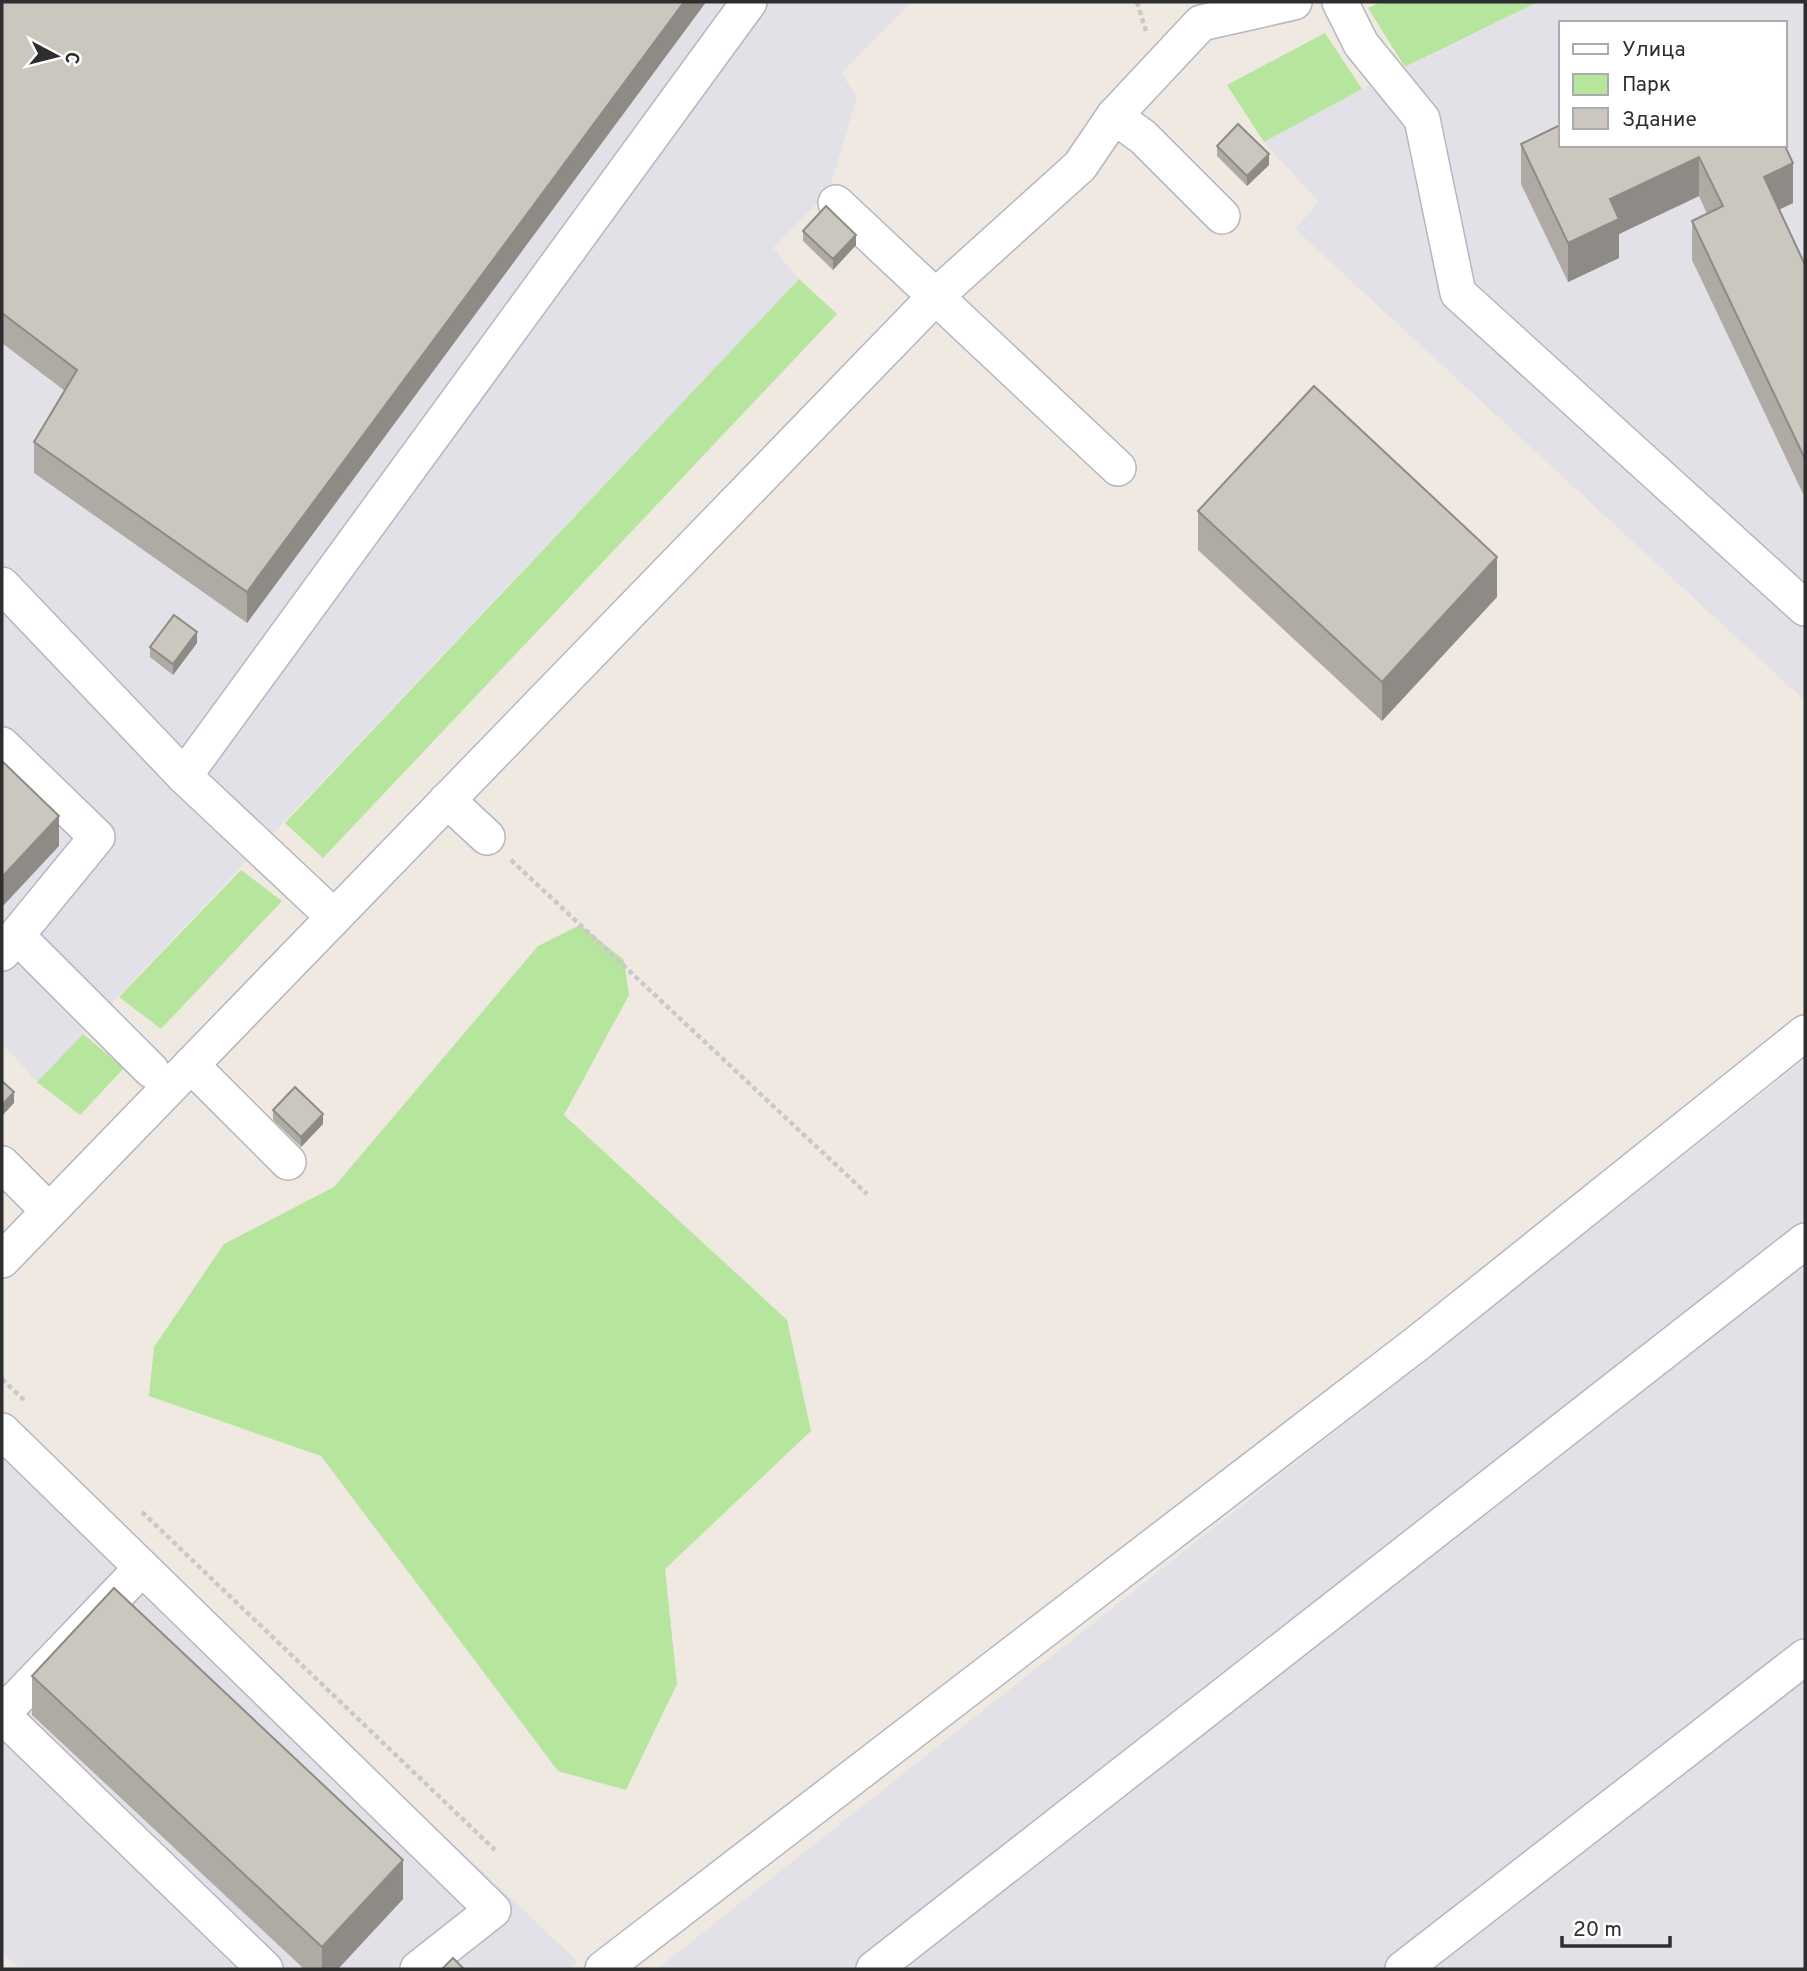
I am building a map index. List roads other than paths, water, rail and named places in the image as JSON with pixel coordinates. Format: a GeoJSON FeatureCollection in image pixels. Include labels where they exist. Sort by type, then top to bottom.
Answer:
{"type":"FeatureCollection","features":[{"type":"Feature","properties":{"kind":"lane"},"geometry":{"type":"LineString","coordinates":[[184,776],[749,2]]}},
{"type":"Feature","properties":{"kind":"lane"},"geometry":{"type":"LineString","coordinates":[[2,1260],[936,296],[1080,166],[1114,116],[1196,12],[1294,2]]}},
{"type":"Feature","properties":{"kind":"lane"},"geometry":{"type":"LineString","coordinates":[[1339,2],[1361,44],[1422,119],[1458,293],[1805,608]]}},
{"type":"Feature","properties":{"kind":"lane"},"geometry":{"type":"LineString","coordinates":[[1114,116],[1143,137],[1222,216]]}},
{"type":"Feature","properties":{"kind":"lane"},"geometry":{"type":"LineString","coordinates":[[836,203],[1118,468]]}},
{"type":"Feature","properties":{"kind":"lane"},"geometry":{"type":"LineString","coordinates":[[2,585],[184,776],[334,917]]}},
{"type":"Feature","properties":{"kind":"lane"},"geometry":{"type":"LineString","coordinates":[[2,745],[97,837],[10,945],[152,1070]]}},
{"type":"Feature","properties":{"kind":"lane"},"geometry":{"type":"LineString","coordinates":[[447,800],[488,837]]}},
{"type":"Feature","properties":{"kind":"lane"},"geometry":{"type":"LineString","coordinates":[[603,1969],[1419,1342],[1805,1033]]}},
{"type":"Feature","properties":{"kind":"lane"},"geometry":{"type":"LineString","coordinates":[[191,1065],[288,1162]]}},
{"type":"Feature","properties":{"kind":"lane"},"geometry":{"type":"LineString","coordinates":[[2,1164],[49,1211]]}},
{"type":"Feature","properties":{"kind":"lane"},"geometry":{"type":"LineString","coordinates":[[874,1969],[1805,1241]]}},
{"type":"Feature","properties":{"kind":"lane"},"geometry":{"type":"LineString","coordinates":[[2,1431],[493,1910],[418,1969]]}},
{"type":"Feature","properties":{"kind":"lane"},"geometry":{"type":"LineString","coordinates":[[142,1568],[2,1715],[265,1969]]}},
{"type":"Feature","properties":{"kind":"lane"},"geometry":{"type":"LineString","coordinates":[[1403,1969],[1805,1657]]}}]}
